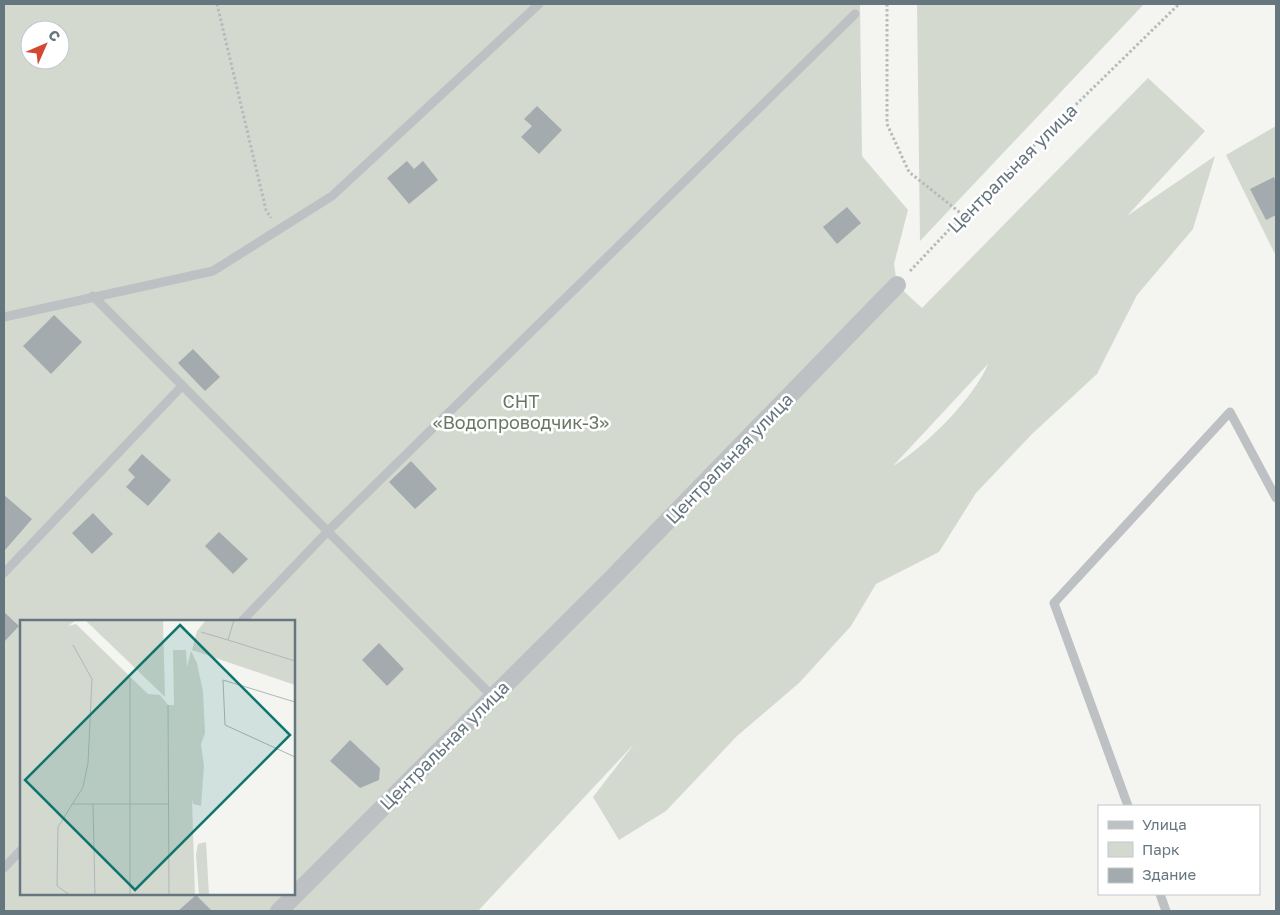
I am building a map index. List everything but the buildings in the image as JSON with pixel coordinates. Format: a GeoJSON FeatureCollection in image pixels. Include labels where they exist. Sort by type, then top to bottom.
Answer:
{"type":"FeatureCollection","features":[{"type":"Feature","properties":{"kind":"street","name":"Центральная улица"},"geometry":{"type":"LineString","coordinates":[[295,895],[614,576],[897,285]]}},
{"type":"Feature","properties":{"kind":"street","name":"Центральная улица"},"geometry":{"type":"LineString","coordinates":[[279,911],[295,895]]}},
{"type":"Feature","properties":{"kind":"lane"},"geometry":{"type":"LineString","coordinates":[[4,317],[213,271],[332,196],[539,4]]}},
{"type":"Feature","properties":{"kind":"lane"},"geometry":{"type":"LineString","coordinates":[[243,620],[328,531],[855,14]]}},
{"type":"Feature","properties":{"kind":"lane"},"geometry":{"type":"LineString","coordinates":[[93,296],[181,387],[492,696]]}},
{"type":"Feature","properties":{"kind":"lane"},"geometry":{"type":"LineString","coordinates":[[4,573],[181,387]]}},
{"type":"Feature","properties":{"kind":"lane"},"geometry":{"type":"LineString","coordinates":[[1128,805],[1054,604],[1230,412],[1276,498]]}},
{"type":"Feature","properties":{"kind":"lane"},"geometry":{"type":"LineString","coordinates":[[4,868],[20,851]]}},
{"type":"Feature","properties":{"kind":"lane"},"geometry":{"type":"LineString","coordinates":[[1160,895],[1166,911]]}},
{"type":"Feature","properties":{"kind":"path"},"geometry":{"type":"LineString","coordinates":[[218,4],[266,210],[279,229]]}},
{"type":"Feature","properties":{"kind":"path"},"geometry":{"type":"LineString","coordinates":[[887,4],[887,124],[909,172],[963,215]]}},
{"type":"Feature","properties":{"kind":"path","name":"Центральная улица"},"geometry":{"type":"LineString","coordinates":[[897,285],[963,215],[1179,4]]}},
{"type":"Feature","properties":{"kind":"green space","name":"СНТ «Водопроводчик-3»"},"geometry":{"type":"Polygon","coordinates":[[[4,4],[860,4],[862,156],[908,210],[894,264],[897,285],[922,308],[1148,78],[1205,131],[1127,216],[1215,156],[1193,229],[1137,295],[1097,374],[1032,434],[976,493],[939,552],[876,584],[851,626],[799,683],[737,736],[666,811],[619,840],[593,797],[634,744],[478,911],[4,911],[4,4]],[[988,364],[893,466],[919,447],[947,421],[981,377],[988,364]]]}},
{"type":"Feature","properties":{"kind":"green space"},"geometry":{"type":"Polygon","coordinates":[[[917,4],[1144,4],[920,241],[917,4]]]}},
{"type":"Feature","properties":{"kind":"green space"},"geometry":{"type":"Polygon","coordinates":[[[1276,126],[1276,256],[1226,155],[1276,126]]]}}]}
